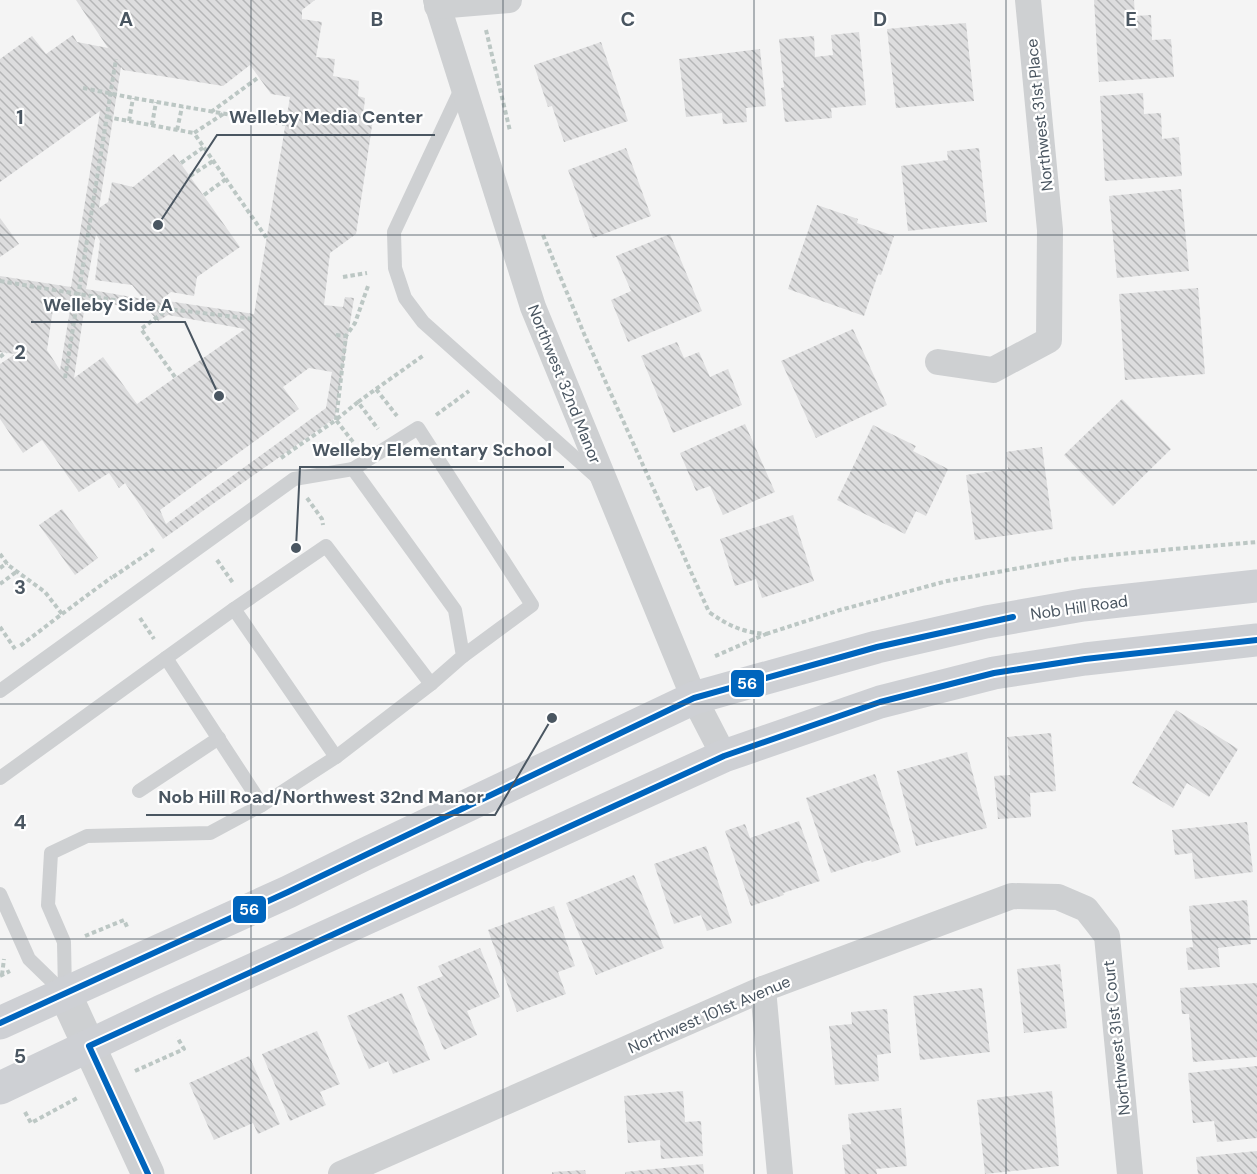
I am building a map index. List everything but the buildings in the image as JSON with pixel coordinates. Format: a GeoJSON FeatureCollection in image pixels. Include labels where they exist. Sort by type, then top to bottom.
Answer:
{"type":"FeatureCollection","features":[{"type":"Feature","properties":{"kind":"main road","name":"Nob Hill Road"},"geometry":{"type":"LineString","coordinates":[[0,1023],[288,892],[689,684],[986,622],[1083,605],[1257,586]]}},
{"type":"Feature","properties":{"kind":"main road"},"geometry":{"type":"LineString","coordinates":[[0,1088],[162,1011],[724,756],[880,702],[994,674],[1085,658],[1257,640]]}},
{"type":"Feature","properties":{"kind":"street"},"geometry":{"type":"LineString","coordinates":[[437,3],[508,0]]}},
{"type":"Feature","properties":{"kind":"street","name":"Northwest 31st Place"},"geometry":{"type":"LineString","coordinates":[[938,362],[993,370],[1049,340],[1050,230],[1028,0]]}},
{"type":"Feature","properties":{"kind":"street","name":"Northwest 32nd Manor"},"geometry":{"type":"LineString","coordinates":[[437,3],[533,307],[689,684],[724,756]]}},
{"type":"Feature","properties":{"kind":"street","name":"Northwest 101st Avenue"},"geometry":{"type":"LineString","coordinates":[[341,1174],[763,989],[1012,896],[1058,897],[1086,909]]}},
{"type":"Feature","properties":{"kind":"street","name":"Northwest 31st Court"},"geometry":{"type":"LineString","coordinates":[[1086,909],[1107,936],[1130,1174]]}},
{"type":"Feature","properties":{"kind":"street"},"geometry":{"type":"LineString","coordinates":[[763,989],[780,1174]]}},
{"type":"Feature","properties":{"kind":"street"},"geometry":{"type":"LineString","coordinates":[[65,994],[148,1174]]}},
{"type":"Feature","properties":{"kind":"lane"},"geometry":{"type":"LineString","coordinates":[[463,85],[394,232],[395,268],[405,298],[423,322],[607,487]]}},
{"type":"Feature","properties":{"kind":"lane"},"geometry":{"type":"LineString","coordinates":[[0,691],[294,479],[353,469],[414,430],[532,605],[463,656],[431,684],[336,757],[262,805],[210,833],[87,836],[51,853],[48,905],[64,942],[65,994]]}},
{"type":"Feature","properties":{"kind":"lane"},"geometry":{"type":"LineString","coordinates":[[353,469],[455,610],[463,656]]}},
{"type":"Feature","properties":{"kind":"lane"},"geometry":{"type":"LineString","coordinates":[[2,776],[234,609],[327,546],[431,684]]}},
{"type":"Feature","properties":{"kind":"lane"},"geometry":{"type":"LineString","coordinates":[[234,609],[336,757]]}},
{"type":"Feature","properties":{"kind":"lane"},"geometry":{"type":"LineString","coordinates":[[166,658],[262,805]]}},
{"type":"Feature","properties":{"kind":"lane"},"geometry":{"type":"LineString","coordinates":[[140,791],[219,738]]}},
{"type":"Feature","properties":{"kind":"lane"},"geometry":{"type":"LineString","coordinates":[[0,894],[28,959],[65,994]]}},
{"type":"Feature","properties":{"kind":"path"},"geometry":{"type":"LineString","coordinates":[[479,3],[511,135]]}},
{"type":"Feature","properties":{"kind":"path"},"geometry":{"type":"LineString","coordinates":[[65,378],[116,60]]}},
{"type":"Feature","properties":{"kind":"path"},"geometry":{"type":"LineString","coordinates":[[211,112],[259,77]]}},
{"type":"Feature","properties":{"kind":"path"},"geometry":{"type":"LineString","coordinates":[[83,88],[285,124]]}},
{"type":"Feature","properties":{"kind":"path"},"geometry":{"type":"LineString","coordinates":[[129,121],[133,98]]}},
{"type":"Feature","properties":{"kind":"path"},"geometry":{"type":"LineString","coordinates":[[152,125],[156,102]]}},
{"type":"Feature","properties":{"kind":"path"},"geometry":{"type":"LineString","coordinates":[[177,130],[182,107]]}},
{"type":"Feature","properties":{"kind":"path"},"geometry":{"type":"LineString","coordinates":[[107,117],[194,133],[223,114]]}},
{"type":"Feature","properties":{"kind":"path"},"geometry":{"type":"LineString","coordinates":[[194,133],[268,240]]}},
{"type":"Feature","properties":{"kind":"path"},"geometry":{"type":"LineString","coordinates":[[181,164],[204,147]]}},
{"type":"Feature","properties":{"kind":"path"},"geometry":{"type":"LineString","coordinates":[[190,176],[213,161]]}},
{"type":"Feature","properties":{"kind":"path"},"geometry":{"type":"LineString","coordinates":[[204,195],[226,180]]}},
{"type":"Feature","properties":{"kind":"path"},"geometry":{"type":"LineString","coordinates":[[542,233],[585,336],[709,612],[722,622],[747,632],[766,634]]}},
{"type":"Feature","properties":{"kind":"path"},"geometry":{"type":"LineString","coordinates":[[343,277],[367,273]]}},
{"type":"Feature","properties":{"kind":"path"},"geometry":{"type":"LineString","coordinates":[[0,281],[168,309],[253,319]]}},
{"type":"Feature","properties":{"kind":"path"},"geometry":{"type":"LineString","coordinates":[[368,285],[355,323],[346,336],[336,420],[355,443],[384,449]]}},
{"type":"Feature","properties":{"kind":"path"},"geometry":{"type":"LineString","coordinates":[[168,309],[141,329],[175,377]]}},
{"type":"Feature","properties":{"kind":"path"},"geometry":{"type":"LineString","coordinates":[[336,335],[346,336]]}},
{"type":"Feature","properties":{"kind":"path"},"geometry":{"type":"LineString","coordinates":[[0,357],[6,352]]}},
{"type":"Feature","properties":{"kind":"path"},"geometry":{"type":"LineString","coordinates":[[278,460],[424,355]]}},
{"type":"Feature","properties":{"kind":"path"},"geometry":{"type":"LineString","coordinates":[[376,389],[414,430],[470,391]]}},
{"type":"Feature","properties":{"kind":"path"},"geometry":{"type":"LineString","coordinates":[[358,402],[384,449]]}},
{"type":"Feature","properties":{"kind":"path"},"geometry":{"type":"LineString","coordinates":[[689,684],[766,634],[840,610],[947,581],[1070,560],[1257,542]]}},
{"type":"Feature","properties":{"kind":"path"},"geometry":{"type":"LineString","coordinates":[[0,554],[17,572],[45,592],[62,614],[8,655]]}},
{"type":"Feature","properties":{"kind":"path"},"geometry":{"type":"LineString","coordinates":[[0,568],[7,563]]}},
{"type":"Feature","properties":{"kind":"path"},"geometry":{"type":"LineString","coordinates":[[0,584],[17,572]]}},
{"type":"Feature","properties":{"kind":"path"},"geometry":{"type":"LineString","coordinates":[[0,627],[15,649]]}},
{"type":"Feature","properties":{"kind":"transit line","name":"56"},"geometry":{"type":"LineString","coordinates":[[0,1023],[288,892],[694,698],[877,647],[1013,617]]}},
{"type":"Feature","properties":{"kind":"transit line","name":"56"},"geometry":{"type":"LineString","coordinates":[[148,1174],[89,1046],[724,756],[880,702],[994,673],[1085,659],[1257,640]]}},
{"type":"Feature","properties":{"kind":"place","name":"Welleby Media Center"},"geometry":{"type":"Point","coordinates":[158,225]}},
{"type":"Feature","properties":{"kind":"place","name":"Welleby Side A"},"geometry":{"type":"Point","coordinates":[219,396]}},
{"type":"Feature","properties":{"kind":"place","name":"Welleby Elementary School"},"geometry":{"type":"Point","coordinates":[296,548]}},
{"type":"Feature","properties":{"kind":"place","name":"Nob Hill Road/Northwest 32nd Manor"},"geometry":{"type":"Point","coordinates":[552,718]}}]}
